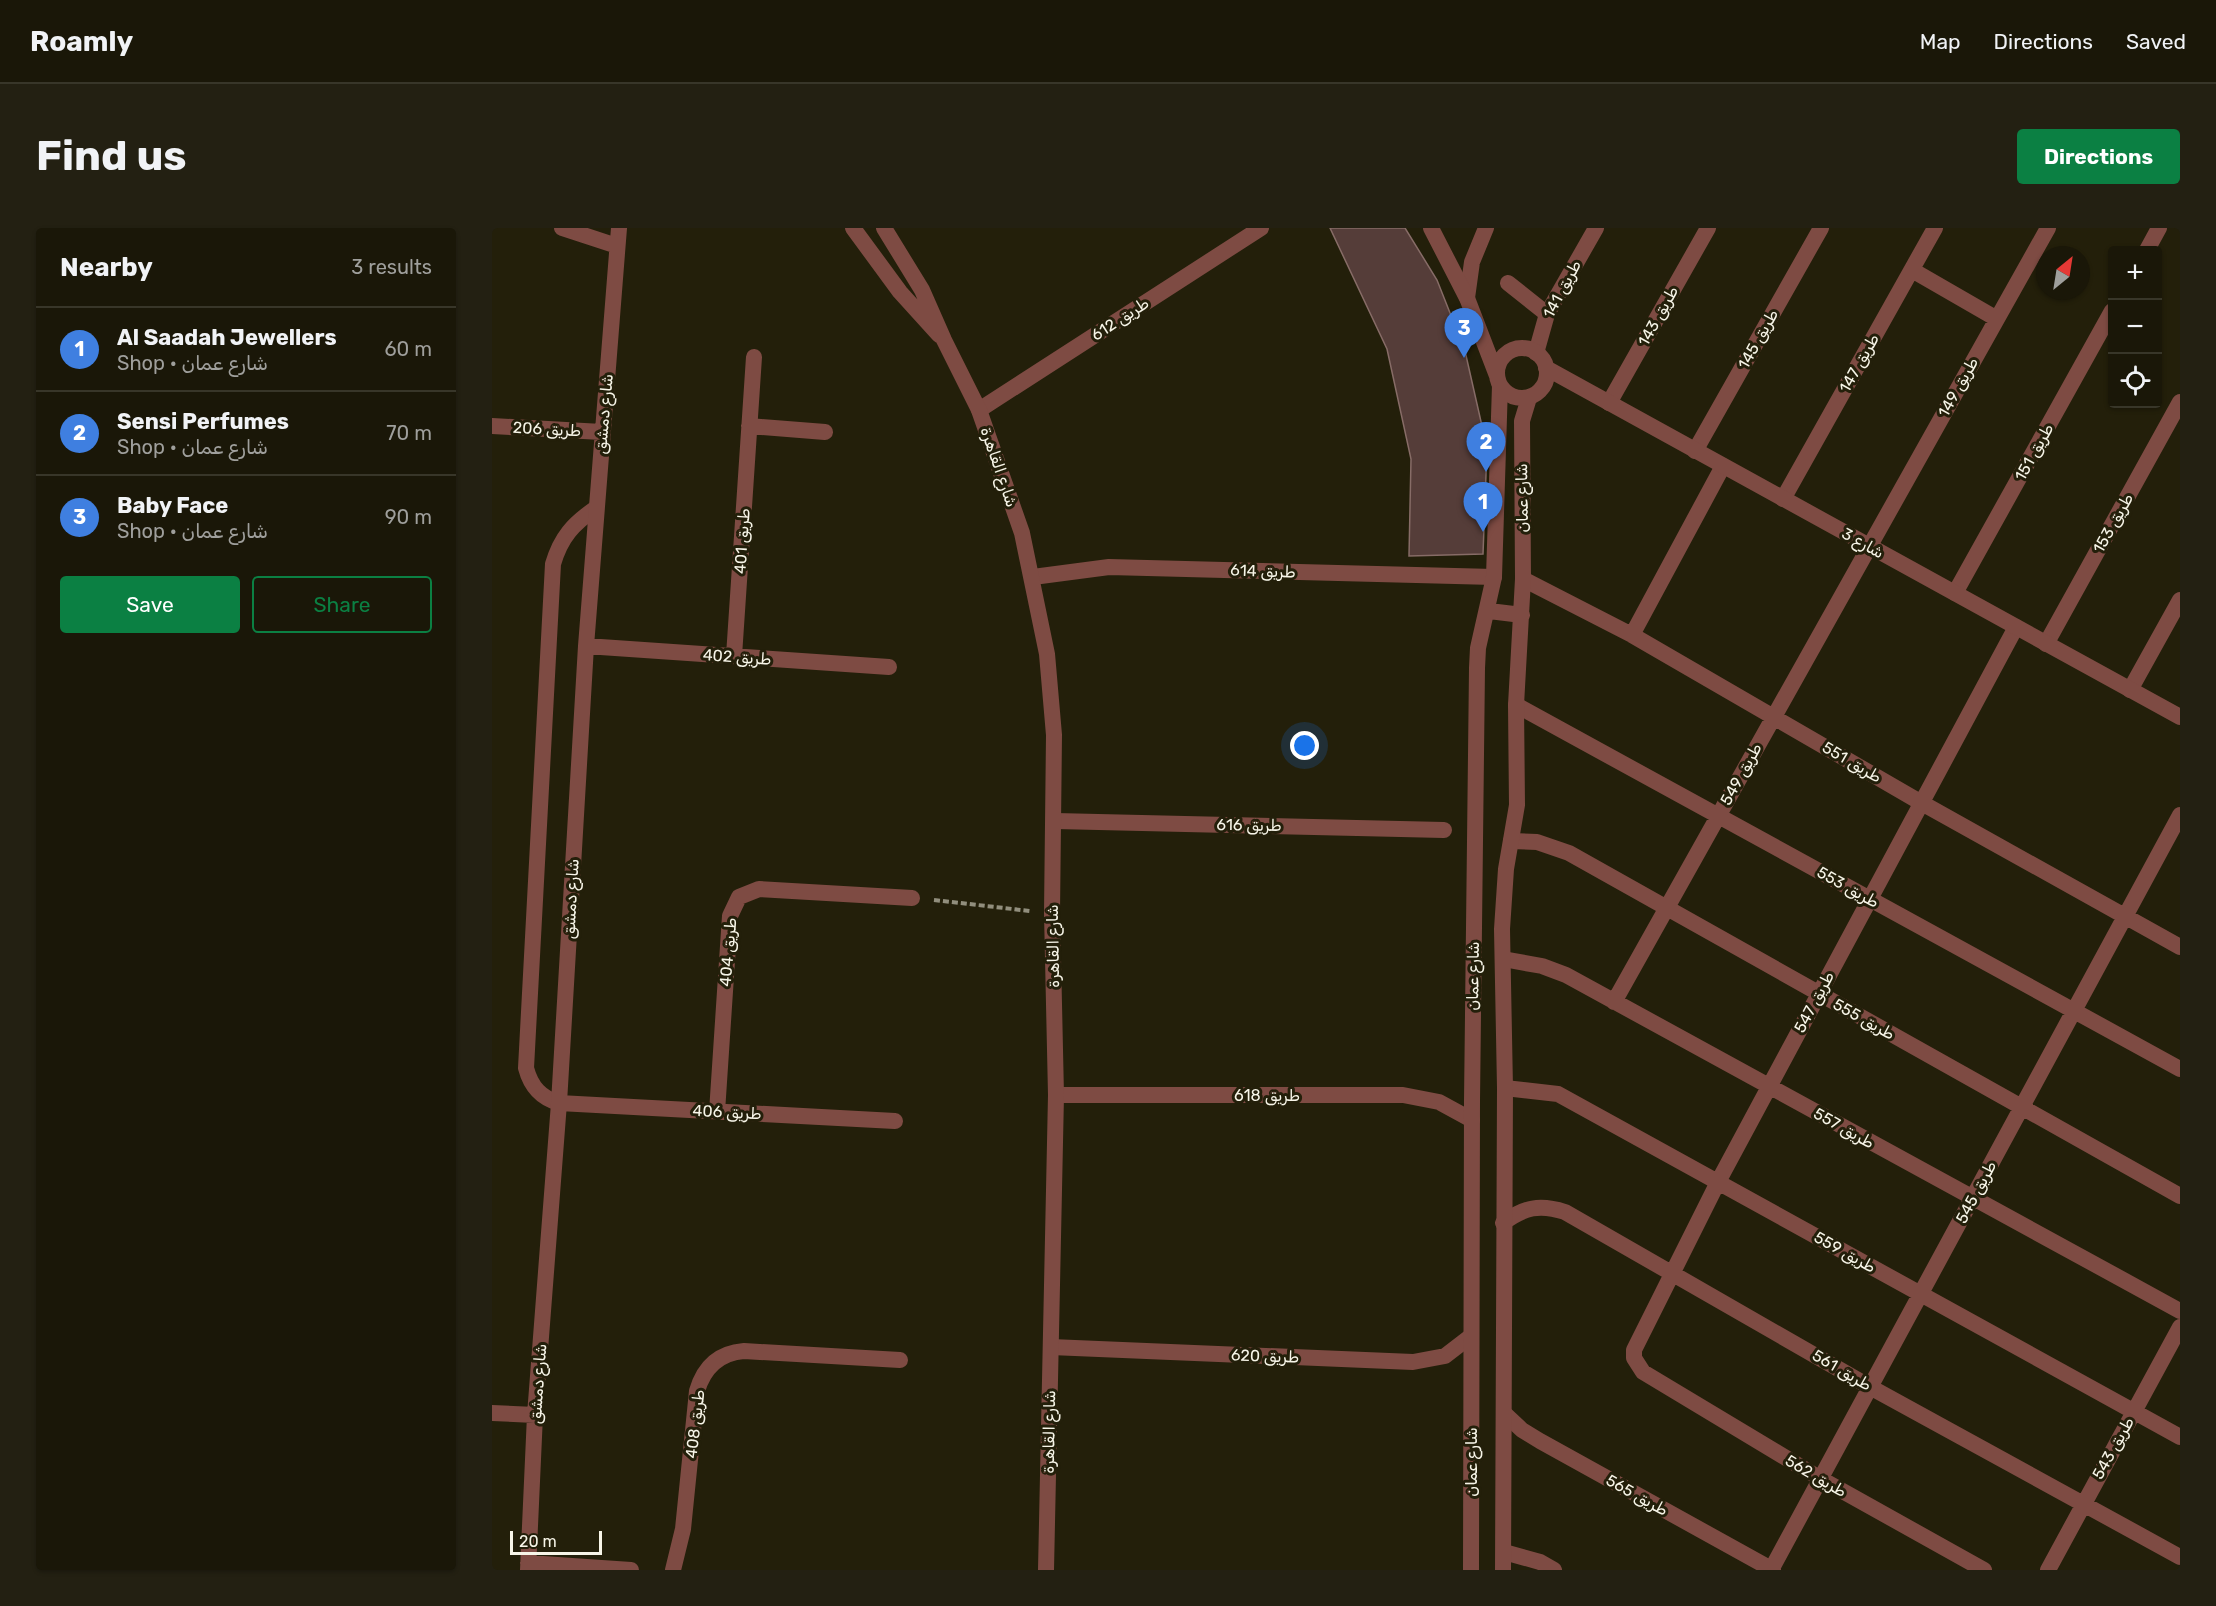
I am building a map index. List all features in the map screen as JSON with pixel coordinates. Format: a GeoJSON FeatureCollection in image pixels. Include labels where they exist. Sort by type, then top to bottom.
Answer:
{"type":"FeatureCollection","features":[{"type":"Feature","properties":{"kind":"street"},"geometry":{"type":"LineString","coordinates":[[562,228],[617,246]]}},
{"type":"Feature","properties":{"kind":"street","name":"شارع دمشق"},"geometry":{"type":"LineString","coordinates":[[528,1567],[535,1415],[560,1103],[586,646],[619,228]]}},
{"type":"Feature","properties":{"kind":"street","name":"شارع القاهرة"},"geometry":{"type":"LineString","coordinates":[[854,228],[900,292],[944,340]]}},
{"type":"Feature","properties":{"kind":"street","name":"شارع القاهرة"},"geometry":{"type":"LineString","coordinates":[[884,228],[922,290],[979,410],[1022,533],[1033,577],[1047,654],[1054,735],[1055,820],[1052,913],[1056,1095],[1046,1570]]}},
{"type":"Feature","properties":{"kind":"street","name":"طريق 612"},"geometry":{"type":"LineString","coordinates":[[979,410],[1261,228]]}},
{"type":"Feature","properties":{"kind":"street","name":"شارع عمان"},"geometry":{"type":"LineString","coordinates":[[1431,228],[1467,298],[1498,380],[1494,577],[1489,611],[1478,648],[1477,668],[1472,1120],[1471,1570]]}},
{"type":"Feature","properties":{"kind":"street"},"geometry":{"type":"LineString","coordinates":[[1467,298],[1472,262],[1486,228]]}},
{"type":"Feature","properties":{"kind":"street","name":"طريق 141"},"geometry":{"type":"LineString","coordinates":[[1536,353],[1547,314],[1596,228]]}},
{"type":"Feature","properties":{"kind":"street","name":"طريق 143"},"geometry":{"type":"LineString","coordinates":[[1609,403],[1708,228]]}},
{"type":"Feature","properties":{"kind":"street","name":"طريق 145"},"geometry":{"type":"LineString","coordinates":[[1695,450],[1821,228]]}},
{"type":"Feature","properties":{"kind":"street","name":"طريق 147"},"geometry":{"type":"LineString","coordinates":[[1783,499],[1935,228]]}},
{"type":"Feature","properties":{"kind":"street","name":"طريق 149"},"geometry":{"type":"LineString","coordinates":[[1868,546],[2048,228]]}},
{"type":"Feature","properties":{"kind":"street"},"geometry":{"type":"LineString","coordinates":[[2149,246],[2159,228]]}},
{"type":"Feature","properties":{"kind":"street"},"geometry":{"type":"LineString","coordinates":[[1912,270],[1997,320]]}},
{"type":"Feature","properties":{"kind":"street"},"geometry":{"type":"LineString","coordinates":[[1508,283],[1547,314]]}},
{"type":"Feature","properties":{"kind":"street","name":"طريق 151"},"geometry":{"type":"LineString","coordinates":[[1955,593],[2108,318]]}},
{"type":"Feature","properties":{"kind":"street"},"geometry":{"type":"LineString","coordinates":[[1527,349],[1536,353],[1546,368],[1545,383],[1529,398],[1512,396],[1498,380],[1502,358],[1509,352],[1527,349]]}},
{"type":"Feature","properties":{"kind":"street","name":"طريق 401"},"geometry":{"type":"LineString","coordinates":[[734,657],[754,357]]}},
{"type":"Feature","properties":{"kind":"street","name":"شارع 3"},"geometry":{"type":"LineString","coordinates":[[1546,368],[2180,717]]}},
{"type":"Feature","properties":{"kind":"street","name":"شارع عمان"},"geometry":{"type":"LineString","coordinates":[[1503,1570],[1504,900],[1517,805],[1516,705],[1523,579],[1522,421],[1529,398]]}},
{"type":"Feature","properties":{"kind":"street","name":"طريق 153"},"geometry":{"type":"LineString","coordinates":[[2046,644],[2180,402]]}},
{"type":"Feature","properties":{"kind":"street","name":"طريق 206"},"geometry":{"type":"LineString","coordinates":[[492,426],[602,432]]}},
{"type":"Feature","properties":{"kind":"street"},"geometry":{"type":"LineString","coordinates":[[749,426],[825,432]]}},
{"type":"Feature","properties":{"kind":"street"},"geometry":{"type":"LineString","coordinates":[[1632,635],[1723,466]]}},
{"type":"Feature","properties":{"kind":"street"},"geometry":{"type":"LineString","coordinates":[[560,1103],[542,1096],[529,1078],[526,1068],[553,564],[564,536],[573,524],[596,508]]}},
{"type":"Feature","properties":{"kind":"street","name":"طريق 549"},"geometry":{"type":"LineString","coordinates":[[1614,1002],[1868,546]]}},
{"type":"Feature","properties":{"kind":"street","name":"طريق 614"},"geometry":{"type":"LineString","coordinates":[[1033,577],[1109,567],[1494,577]]}},
{"type":"Feature","properties":{"kind":"street","name":"طريق 551"},"geometry":{"type":"LineString","coordinates":[[1523,579],[1632,635],[1920,802],[2180,947]]}},
{"type":"Feature","properties":{"kind":"street"},"geometry":{"type":"LineString","coordinates":[[2130,690],[2180,600]]}},
{"type":"Feature","properties":{"kind":"street"},"geometry":{"type":"LineString","coordinates":[[1489,611],[1522,615]]}},
{"type":"Feature","properties":{"kind":"street","name":"طريق 547"},"geometry":{"type":"LineString","coordinates":[[1651,1377],[1638,1366],[1634,1350],[1718,1182],[2016,627]]}},
{"type":"Feature","properties":{"kind":"street","name":"طريق 402"},"geometry":{"type":"LineString","coordinates":[[586,646],[889,668]]}},
{"type":"Feature","properties":{"kind":"street","name":"طريق 553"},"geometry":{"type":"LineString","coordinates":[[1516,705],[2180,1069]]}},
{"type":"Feature","properties":{"kind":"street","name":"طريق 545"},"geometry":{"type":"LineString","coordinates":[[1772,1570],[2180,815]]}},
{"type":"Feature","properties":{"kind":"street","name":"طريق 616"},"geometry":{"type":"LineString","coordinates":[[1055,820],[1444,830]]}},
{"type":"Feature","properties":{"kind":"street","name":"طريق 555"},"geometry":{"type":"LineString","coordinates":[[1511,842],[1537,842],[1569,853],[2180,1196]]}},
{"type":"Feature","properties":{"kind":"street","name":"طريق 404"},"geometry":{"type":"LineString","coordinates":[[717,1112],[730,916],[733,905],[739,897],[748,891],[759,889],[912,898]]}},
{"type":"Feature","properties":{"kind":"street","name":"طريق 557"},"geometry":{"type":"LineString","coordinates":[[1503,959],[1550,969],[1614,1002],[2180,1311]]}},
{"type":"Feature","properties":{"kind":"street","name":"طريق 559"},"geometry":{"type":"LineString","coordinates":[[1505,1088],[1558,1094],[2180,1437]]}},
{"type":"Feature","properties":{"kind":"street","name":"طريق 618"},"geometry":{"type":"LineString","coordinates":[[1056,1095],[1403,1095],[1439,1102],[1472,1120]]}},
{"type":"Feature","properties":{"kind":"street","name":"طريق 406"},"geometry":{"type":"LineString","coordinates":[[560,1103],[895,1121]]}},
{"type":"Feature","properties":{"kind":"street","name":"طريق 561"},"geometry":{"type":"LineString","coordinates":[[1503,1223],[1524,1210],[1549,1207],[1565,1212],[1870,1387],[2180,1557]]}},
{"type":"Feature","properties":{"kind":"street","name":"طريق 543"},"geometry":{"type":"LineString","coordinates":[[2048,1570],[2180,1327]]}},
{"type":"Feature","properties":{"kind":"street","name":"طريق 620"},"geometry":{"type":"LineString","coordinates":[[1051,1347],[1413,1362],[1445,1356],[1471,1336]]}},
{"type":"Feature","properties":{"kind":"street","name":"طريق 408"},"geometry":{"type":"LineString","coordinates":[[673,1570],[682,1529],[697,1390],[701,1379],[716,1360],[734,1352],[744,1352],[900,1360]]}},
{"type":"Feature","properties":{"kind":"street","name":"طريق 562"},"geometry":{"type":"LineString","coordinates":[[1651,1377],[1821,1479],[1984,1570]]}},
{"type":"Feature","properties":{"kind":"street"},"geometry":{"type":"LineString","coordinates":[[492,1413],[535,1415]]}},
{"type":"Feature","properties":{"kind":"street","name":"طريق 565"},"geometry":{"type":"LineString","coordinates":[[1505,1414],[1522,1430],[1540,1441],[1772,1570]]}},
{"type":"Feature","properties":{"kind":"street"},"geometry":{"type":"LineString","coordinates":[[1504,1552],[1540,1562],[1554,1570]]}},
{"type":"Feature","properties":{"kind":"street"},"geometry":{"type":"LineString","coordinates":[[528,1567],[631,1570]]}},
{"type":"Feature","properties":{"kind":"path"},"geometry":{"type":"LineString","coordinates":[[912,898],[1052,913]]}},
{"type":"Feature","properties":{"kind":"building"},"geometry":{"type":"Polygon","coordinates":[[[1330,228],[1405,228],[1437,280],[1465,351],[1487,448],[1483,554],[1409,556],[1411,459],[1387,349],[1330,228]]]}},
{"type":"Feature","properties":{"kind":"place","name":"Baby Face"},"geometry":{"type":"Point","coordinates":[1464,358]}},
{"type":"Feature","properties":{"kind":"place","name":"Sensi Perfumes"},"geometry":{"type":"Point","coordinates":[1486,472]}},
{"type":"Feature","properties":{"kind":"place","name":"Al Saadah Jewellers"},"geometry":{"type":"Point","coordinates":[1483,532]}}]}
